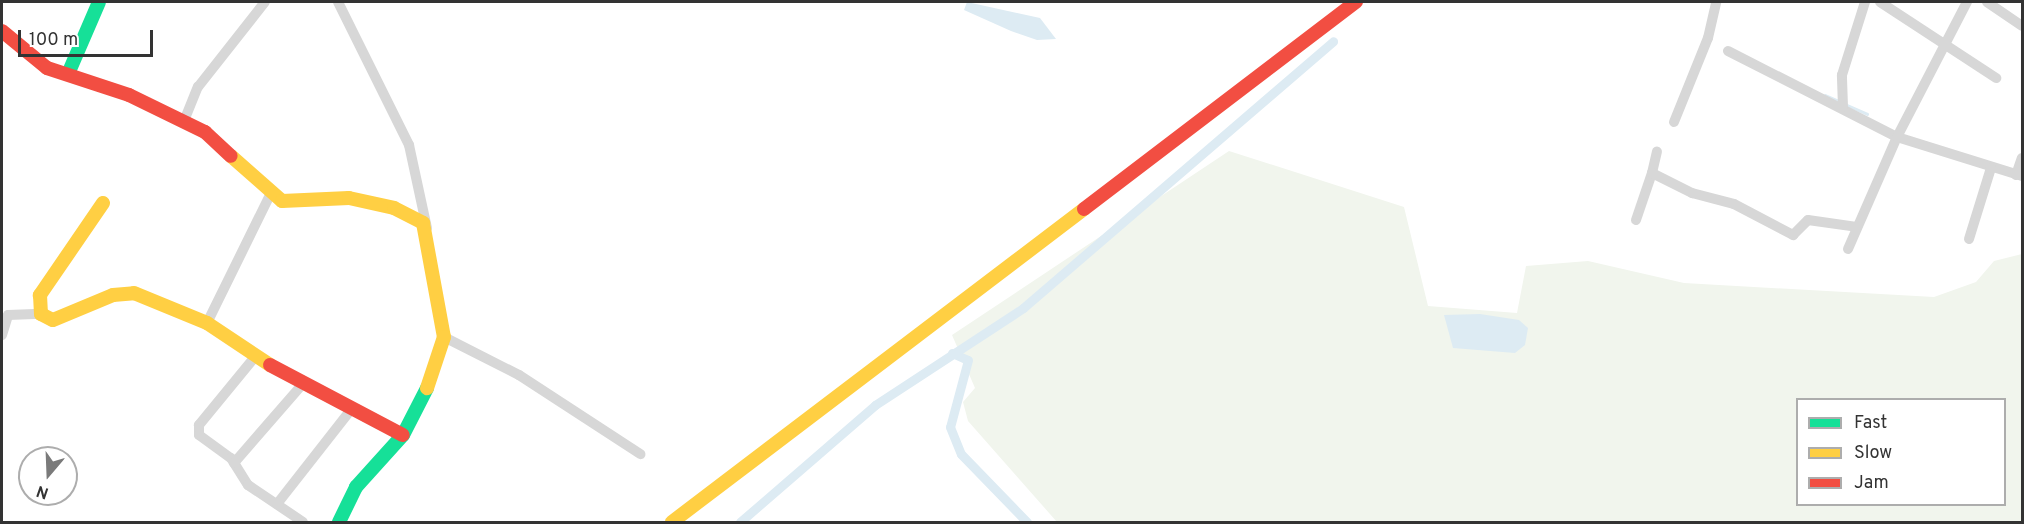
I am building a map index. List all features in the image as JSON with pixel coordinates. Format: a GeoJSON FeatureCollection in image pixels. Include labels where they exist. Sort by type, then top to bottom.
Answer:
{"type":"FeatureCollection","features":[{"type":"Feature","properties":{"kind":"street"},"geometry":{"type":"LineString","coordinates":[[68,74],[99,2]]}},
{"type":"Feature","properties":{"kind":"street"},"geometry":{"type":"LineString","coordinates":[[184,121],[198,87],[265,2]]}},
{"type":"Feature","properties":{"kind":"street"},"geometry":{"type":"LineString","coordinates":[[338,2],[409,145],[429,238],[444,337],[432,383],[403,435],[356,487],[339,522]]}},
{"type":"Feature","properties":{"kind":"street"},"geometry":{"type":"LineString","coordinates":[[672,522],[1356,2]]}},
{"type":"Feature","properties":{"kind":"street"},"geometry":{"type":"LineString","coordinates":[[1674,122],[1708,38],[1716,2]]}},
{"type":"Feature","properties":{"kind":"street"},"geometry":{"type":"LineString","coordinates":[[1843,107],[1842,75],[1865,2]]}},
{"type":"Feature","properties":{"kind":"street"},"geometry":{"type":"LineString","coordinates":[[1880,2],[1943,47],[1996,78]]}},
{"type":"Feature","properties":{"kind":"street"},"geometry":{"type":"LineString","coordinates":[[1848,249],[1897,137],[1967,2]]}},
{"type":"Feature","properties":{"kind":"street"},"geometry":{"type":"LineString","coordinates":[[1987,2],[2022,26]]}},
{"type":"Feature","properties":{"kind":"street"},"geometry":{"type":"LineString","coordinates":[[2,31],[28,58],[184,121],[248,166],[271,193],[289,204],[349,198],[394,208],[412,214],[429,238]]}},
{"type":"Feature","properties":{"kind":"street"},"geometry":{"type":"LineString","coordinates":[[1728,51],[1843,107],[1897,137],[2019,175],[2022,158]]}},
{"type":"Feature","properties":{"kind":"street"},"geometry":{"type":"LineString","coordinates":[[1636,220],[1658,152]]}},
{"type":"Feature","properties":{"kind":"street"},"geometry":{"type":"LineString","coordinates":[[1970,239],[1991,168]]}},
{"type":"Feature","properties":{"kind":"street"},"geometry":{"type":"LineString","coordinates":[[1652,173],[1692,193],[1734,204],[1793,235],[1808,220],[1857,227]]}},
{"type":"Feature","properties":{"kind":"street"},"geometry":{"type":"LineString","coordinates":[[207,323],[271,193]]}},
{"type":"Feature","properties":{"kind":"street"},"geometry":{"type":"LineString","coordinates":[[41,314],[43,289],[103,203]]}},
{"type":"Feature","properties":{"kind":"street"},"geometry":{"type":"LineString","coordinates":[[2,335],[8,315],[41,314],[53,320],[113,295],[134,293],[207,323],[254,358],[301,386],[403,435]]}},
{"type":"Feature","properties":{"kind":"street"},"geometry":{"type":"LineString","coordinates":[[444,337],[519,375],[640,454]]}},
{"type":"Feature","properties":{"kind":"street"},"geometry":{"type":"LineString","coordinates":[[254,358],[198,431],[234,464],[248,485],[303,522]]}},
{"type":"Feature","properties":{"kind":"street"},"geometry":{"type":"LineString","coordinates":[[234,464],[301,386]]}},
{"type":"Feature","properties":{"kind":"street"},"geometry":{"type":"LineString","coordinates":[[277,504],[350,411]]}},
{"type":"Feature","properties":{"kind":"shaded area"},"geometry":{"type":"Polygon","coordinates":[[[967,2],[1040,18],[1056,39],[1037,40],[1011,31],[964,10],[967,2]]]}},
{"type":"Feature","properties":{"kind":"shaded area"},"geometry":{"type":"Polygon","coordinates":[[[1229,151],[1404,207],[1428,306],[1517,313],[1526,266],[1588,261],[1684,283],[1934,297],[1976,282],[1994,261],[2022,254],[2022,522],[1057,522],[968,421],[963,402],[975,388],[952,335],[1229,151]]]}},
{"type":"Feature","properties":{"kind":"shaded area"},"geometry":{"type":"Polygon","coordinates":[[[1480,314],[1519,320],[1528,328],[1525,345],[1515,353],[1453,348],[1444,315],[1480,314]]]}},
{"type":"Feature","properties":{"kind":"waterway"},"geometry":{"type":"LineString","coordinates":[[740,522],[875,405],[1023,308],[1333,41]]}},
{"type":"Feature","properties":{"kind":"waterway"},"geometry":{"type":"LineString","coordinates":[[1825,95],[1841,102]]}},
{"type":"Feature","properties":{"kind":"waterway"},"geometry":{"type":"LineString","coordinates":[[1847,105],[1867,114]]}},
{"type":"Feature","properties":{"kind":"waterway"},"geometry":{"type":"LineString","coordinates":[[952,353],[968,360],[950,427],[961,454],[1027,522]]}},
{"type":"Feature","properties":{"kind":"traffic: fast"},"geometry":{"type":"LineString","coordinates":[[68,74],[99,2]]}},
{"type":"Feature","properties":{"kind":"traffic: fast"},"geometry":{"type":"LineString","coordinates":[[339,522],[356,487],[403,435],[427,388]]}},
{"type":"Feature","properties":{"kind":"traffic: slow"},"geometry":{"type":"LineString","coordinates":[[231,156],[282,201],[349,198],[394,208],[423,223],[444,337],[427,388]]}},
{"type":"Feature","properties":{"kind":"traffic: slow"},"geometry":{"type":"LineString","coordinates":[[103,203],[40,295],[41,314],[53,320],[113,295],[134,293],[207,323],[270,365]]}},
{"type":"Feature","properties":{"kind":"traffic: slow"},"geometry":{"type":"LineString","coordinates":[[672,522],[1084,209]]}},
{"type":"Feature","properties":{"kind":"traffic: jam"},"geometry":{"type":"LineString","coordinates":[[1084,209],[1356,2]]}},
{"type":"Feature","properties":{"kind":"traffic: jam"},"geometry":{"type":"LineString","coordinates":[[2,31],[47,68],[129,95],[205,132],[231,156]]}},
{"type":"Feature","properties":{"kind":"traffic: jam"},"geometry":{"type":"LineString","coordinates":[[270,365],[403,435]]}}]}
